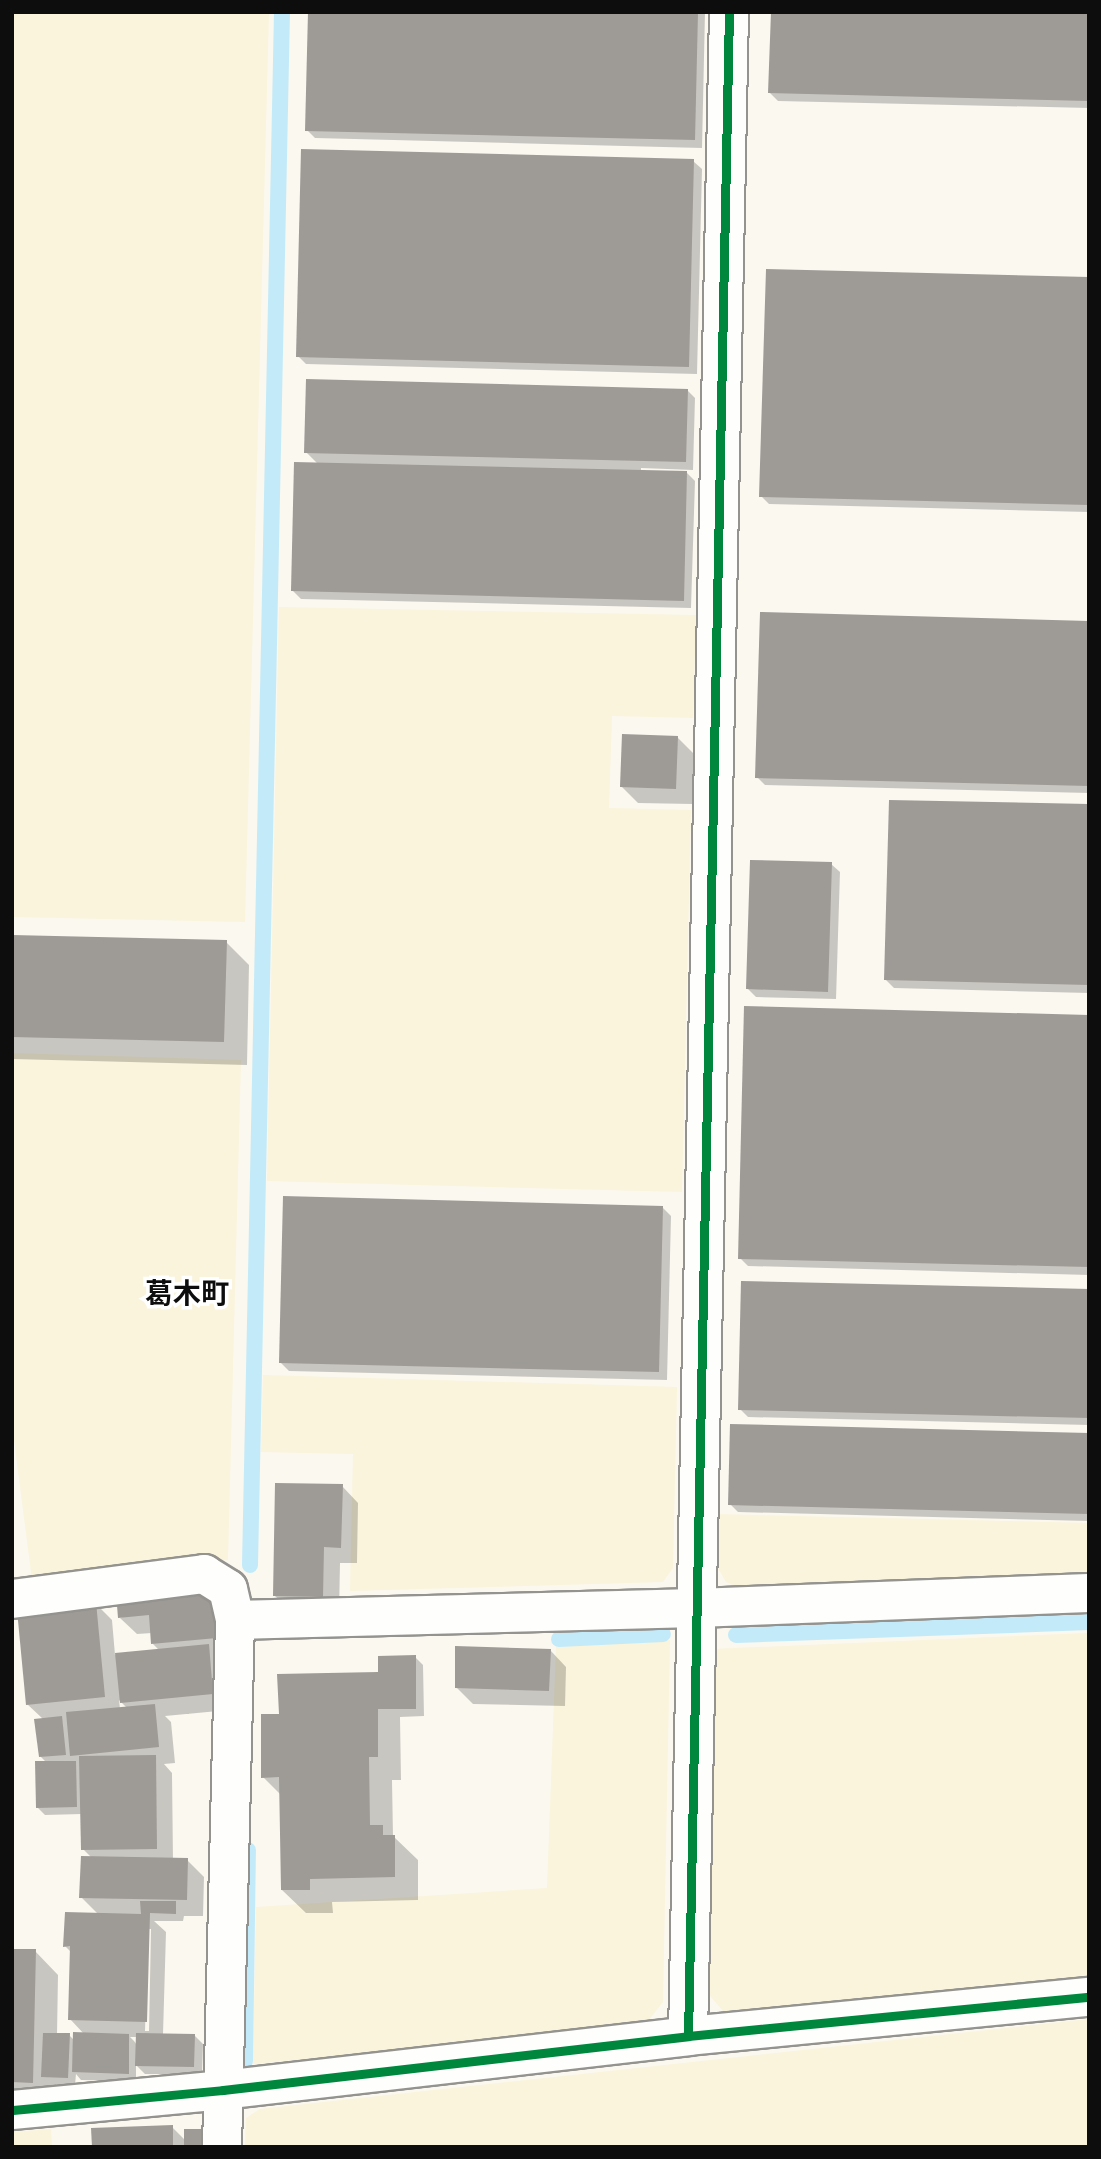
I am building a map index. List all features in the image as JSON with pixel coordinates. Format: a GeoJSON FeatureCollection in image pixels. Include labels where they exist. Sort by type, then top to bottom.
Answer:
{"type":"FeatureCollection","features":[{"type":"Feature","properties":{"kind":"street"},"geometry":{"type":"LineString","coordinates":[[688,2036],[729,12]]}},
{"type":"Feature","properties":{"kind":"street"},"geometry":{"type":"LineString","coordinates":[[12,1599],[204,1574],[228,1588],[235,1620],[222,2147]]}},
{"type":"Feature","properties":{"kind":"street"},"geometry":{"type":"LineString","coordinates":[[235,1620],[696,1608],[1089,1593]]}},
{"type":"Feature","properties":{"kind":"street"},"geometry":{"type":"LineString","coordinates":[[12,2110],[223,2090],[688,2036],[1089,1997]]}},
{"type":"Feature","properties":{"kind":"shaded area"},"geometry":{"type":"Polygon","coordinates":[[[12,12],[269,12],[245,922],[12,917],[12,12]]]}},
{"type":"Feature","properties":{"kind":"shaded area"},"geometry":{"type":"Polygon","coordinates":[[[279,607],[696,615],[693,718],[612,716],[609,808],[691,810],[682,1192],[267,1181],[279,607]]]}},
{"type":"Feature","properties":{"kind":"shaded area"},"geometry":{"type":"Polygon","coordinates":[[[12,1053],[241,1060],[228,1560],[32,1580],[12,1424],[12,1053]]]}},
{"type":"Feature","properties":{"kind":"shaded area"},"geometry":{"type":"Polygon","coordinates":[[[263,1375],[677,1387],[673,1568],[663,1582],[350,1591],[353,1454],[261,1452],[263,1375]]]}},
{"type":"Feature","properties":{"kind":"shaded area"},"geometry":{"type":"Polygon","coordinates":[[[715,1514],[1089,1523],[1089,1577],[745,1590],[726,1582],[714,1561],[715,1514]]]}},
{"type":"Feature","properties":{"kind":"shaded area"},"geometry":{"type":"Polygon","coordinates":[[[1089,1633],[1089,1979],[729,2018],[706,1991],[712,1649],[1089,1633]]]}},
{"type":"Feature","properties":{"kind":"shaded area"},"geometry":{"type":"Polygon","coordinates":[[[670,1640],[663,2002],[644,2026],[253,2064],[256,1907],[547,1888],[556,1647],[670,1640]]]}},
{"type":"Feature","properties":{"kind":"shaded area"},"geometry":{"type":"Polygon","coordinates":[[[1089,2019],[1089,2147],[245,2147],[246,2118],[260,2109],[1089,2019]]]}},
{"type":"Feature","properties":{"kind":"shaded area"},"geometry":{"type":"Polygon","coordinates":[[[51,2129],[52,2147],[12,2147],[12,2132],[51,2129]]]}},
{"type":"Feature","properties":{"kind":"building"},"geometry":{"type":"Polygon","coordinates":[[[308,12],[698,12],[695,140],[305,131],[308,12]]]}},
{"type":"Feature","properties":{"kind":"building"},"geometry":{"type":"Polygon","coordinates":[[[771,12],[1089,12],[1089,101],[768,93],[771,12]]]}},
{"type":"Feature","properties":{"kind":"building"},"geometry":{"type":"Polygon","coordinates":[[[301,149],[694,159],[689,367],[296,357],[301,149]]]}},
{"type":"Feature","properties":{"kind":"building"},"geometry":{"type":"Polygon","coordinates":[[[766,269],[1089,277],[1089,505],[759,497],[766,269]]]}},
{"type":"Feature","properties":{"kind":"building"},"geometry":{"type":"Polygon","coordinates":[[[306,379],[688,389],[686,462],[304,453],[306,379]]]}},
{"type":"Feature","properties":{"kind":"building"},"geometry":{"type":"Polygon","coordinates":[[[294,462],[687,471],[684,601],[291,591],[294,462]]]}},
{"type":"Feature","properties":{"kind":"building"},"geometry":{"type":"Polygon","coordinates":[[[760,612],[1089,621],[1089,786],[755,778],[760,612]]]}},
{"type":"Feature","properties":{"kind":"building"},"geometry":{"type":"Polygon","coordinates":[[[622,734],[678,736],[676,789],[620,787],[622,734]]]}},
{"type":"Feature","properties":{"kind":"building"},"geometry":{"type":"Polygon","coordinates":[[[889,800],[1089,804],[1089,985],[884,980],[889,800]]]}},
{"type":"Feature","properties":{"kind":"building"},"geometry":{"type":"Polygon","coordinates":[[[750,860],[832,862],[828,992],[746,989],[750,860]]]}},
{"type":"Feature","properties":{"kind":"building"},"geometry":{"type":"Polygon","coordinates":[[[12,935],[227,940],[224,1042],[12,1037],[12,935]]]}},
{"type":"Feature","properties":{"kind":"building"},"geometry":{"type":"Polygon","coordinates":[[[744,1006],[1089,1015],[1089,1267],[738,1259],[744,1006]]]}},
{"type":"Feature","properties":{"kind":"building"},"geometry":{"type":"Polygon","coordinates":[[[283,1196],[663,1206],[659,1372],[279,1363],[283,1196]]]}},
{"type":"Feature","properties":{"kind":"building"},"geometry":{"type":"Polygon","coordinates":[[[741,1281],[1089,1289],[1089,1418],[738,1410],[741,1281]]]}},
{"type":"Feature","properties":{"kind":"building"},"geometry":{"type":"Polygon","coordinates":[[[730,1424],[1089,1433],[1089,1514],[728,1505],[730,1424]]]}},
{"type":"Feature","properties":{"kind":"building"},"geometry":{"type":"Polygon","coordinates":[[[275,1483],[343,1484],[341,1548],[324,1547],[323,1597],[273,1596],[275,1483]]]}},
{"type":"Feature","properties":{"kind":"building"},"geometry":{"type":"Polygon","coordinates":[[[213,1583],[217,1638],[151,1644],[149,1615],[118,1618],[116,1593],[213,1583]]]}},
{"type":"Feature","properties":{"kind":"building"},"geometry":{"type":"Polygon","coordinates":[[[96,1602],[105,1697],[26,1705],[17,1610],[96,1602]]]}},
{"type":"Feature","properties":{"kind":"building"},"geometry":{"type":"Polygon","coordinates":[[[209,1644],[213,1694],[120,1703],[115,1653],[209,1644]]]}},
{"type":"Feature","properties":{"kind":"building"},"geometry":{"type":"Polygon","coordinates":[[[455,1646],[551,1649],[549,1691],[455,1688],[455,1646]]]}},
{"type":"Feature","properties":{"kind":"building"},"geometry":{"type":"Polygon","coordinates":[[[416,1655],[416,1709],[378,1709],[378,1757],[369,1757],[370,1825],[383,1825],[383,1835],[395,1835],[395,1877],[310,1879],[310,1890],[281,1890],[279,1777],[261,1778],[261,1714],[279,1714],[277,1674],[378,1672],[378,1656],[416,1655]]]}},
{"type":"Feature","properties":{"kind":"building"},"geometry":{"type":"Polygon","coordinates":[[[155,1704],[159,1747],[70,1756],[66,1712],[155,1704]]]}},
{"type":"Feature","properties":{"kind":"building"},"geometry":{"type":"Polygon","coordinates":[[[62,1716],[66,1755],[39,1757],[34,1719],[62,1716]]]}},
{"type":"Feature","properties":{"kind":"building"},"geometry":{"type":"Polygon","coordinates":[[[156,1755],[157,1849],[81,1850],[79,1756],[156,1755]]]}},
{"type":"Feature","properties":{"kind":"building"},"geometry":{"type":"Polygon","coordinates":[[[35,1761],[76,1761],[77,1807],[36,1808],[35,1761]]]}},
{"type":"Feature","properties":{"kind":"building"},"geometry":{"type":"Polygon","coordinates":[[[81,1856],[188,1858],[187,1900],[79,1898],[81,1856]]]}},
{"type":"Feature","properties":{"kind":"building"},"geometry":{"type":"Polygon","coordinates":[[[140,1901],[176,1901],[176,1914],[150,1913],[147,2022],[68,2020],[70,1946],[63,1947],[65,1912],[141,1914],[140,1901]]]}},
{"type":"Feature","properties":{"kind":"building"},"geometry":{"type":"Polygon","coordinates":[[[12,1949],[36,1949],[33,2083],[12,2082],[12,1949]]]}},
{"type":"Feature","properties":{"kind":"building"},"geometry":{"type":"Polygon","coordinates":[[[73,2032],[129,2034],[129,2074],[72,2072],[73,2032]]]}},
{"type":"Feature","properties":{"kind":"building"},"geometry":{"type":"Polygon","coordinates":[[[43,2033],[70,2033],[68,2078],[41,2077],[43,2033]]]}},
{"type":"Feature","properties":{"kind":"building"},"geometry":{"type":"Polygon","coordinates":[[[136,2033],[195,2034],[194,2067],[135,2066],[136,2033]]]}},
{"type":"Feature","properties":{"kind":"building"},"geometry":{"type":"Polygon","coordinates":[[[173,2125],[173,2147],[92,2147],[91,2128],[173,2125]]]}},
{"type":"Feature","properties":{"kind":"building"},"geometry":{"type":"Polygon","coordinates":[[[184,2129],[203,2129],[203,2147],[184,2147],[184,2129]]]}},
{"type":"Feature","properties":{"kind":"waterway"},"geometry":{"type":"LineString","coordinates":[[250,1565],[282,12]]}},
{"type":"Feature","properties":{"kind":"waterway"},"geometry":{"type":"LineString","coordinates":[[736,1635],[1089,1622]]}},
{"type":"Feature","properties":{"kind":"waterway"},"geometry":{"type":"LineString","coordinates":[[559,1639],[663,1634]]}},
{"type":"Feature","properties":{"kind":"waterway"},"geometry":{"type":"LineString","coordinates":[[245,2061],[248,1850]]}},
{"type":"Feature","properties":{"kind":"cycle path"},"geometry":{"type":"LineString","coordinates":[[688,2036],[729,12]]}},
{"type":"Feature","properties":{"kind":"cycle path"},"geometry":{"type":"LineString","coordinates":[[12,2110],[223,2090],[688,2036],[1089,1997]]}},
{"type":"Feature","properties":{"kind":"district","name":"葛木町"},"geometry":{"type":"Point","coordinates":[187,1294]}}]}
